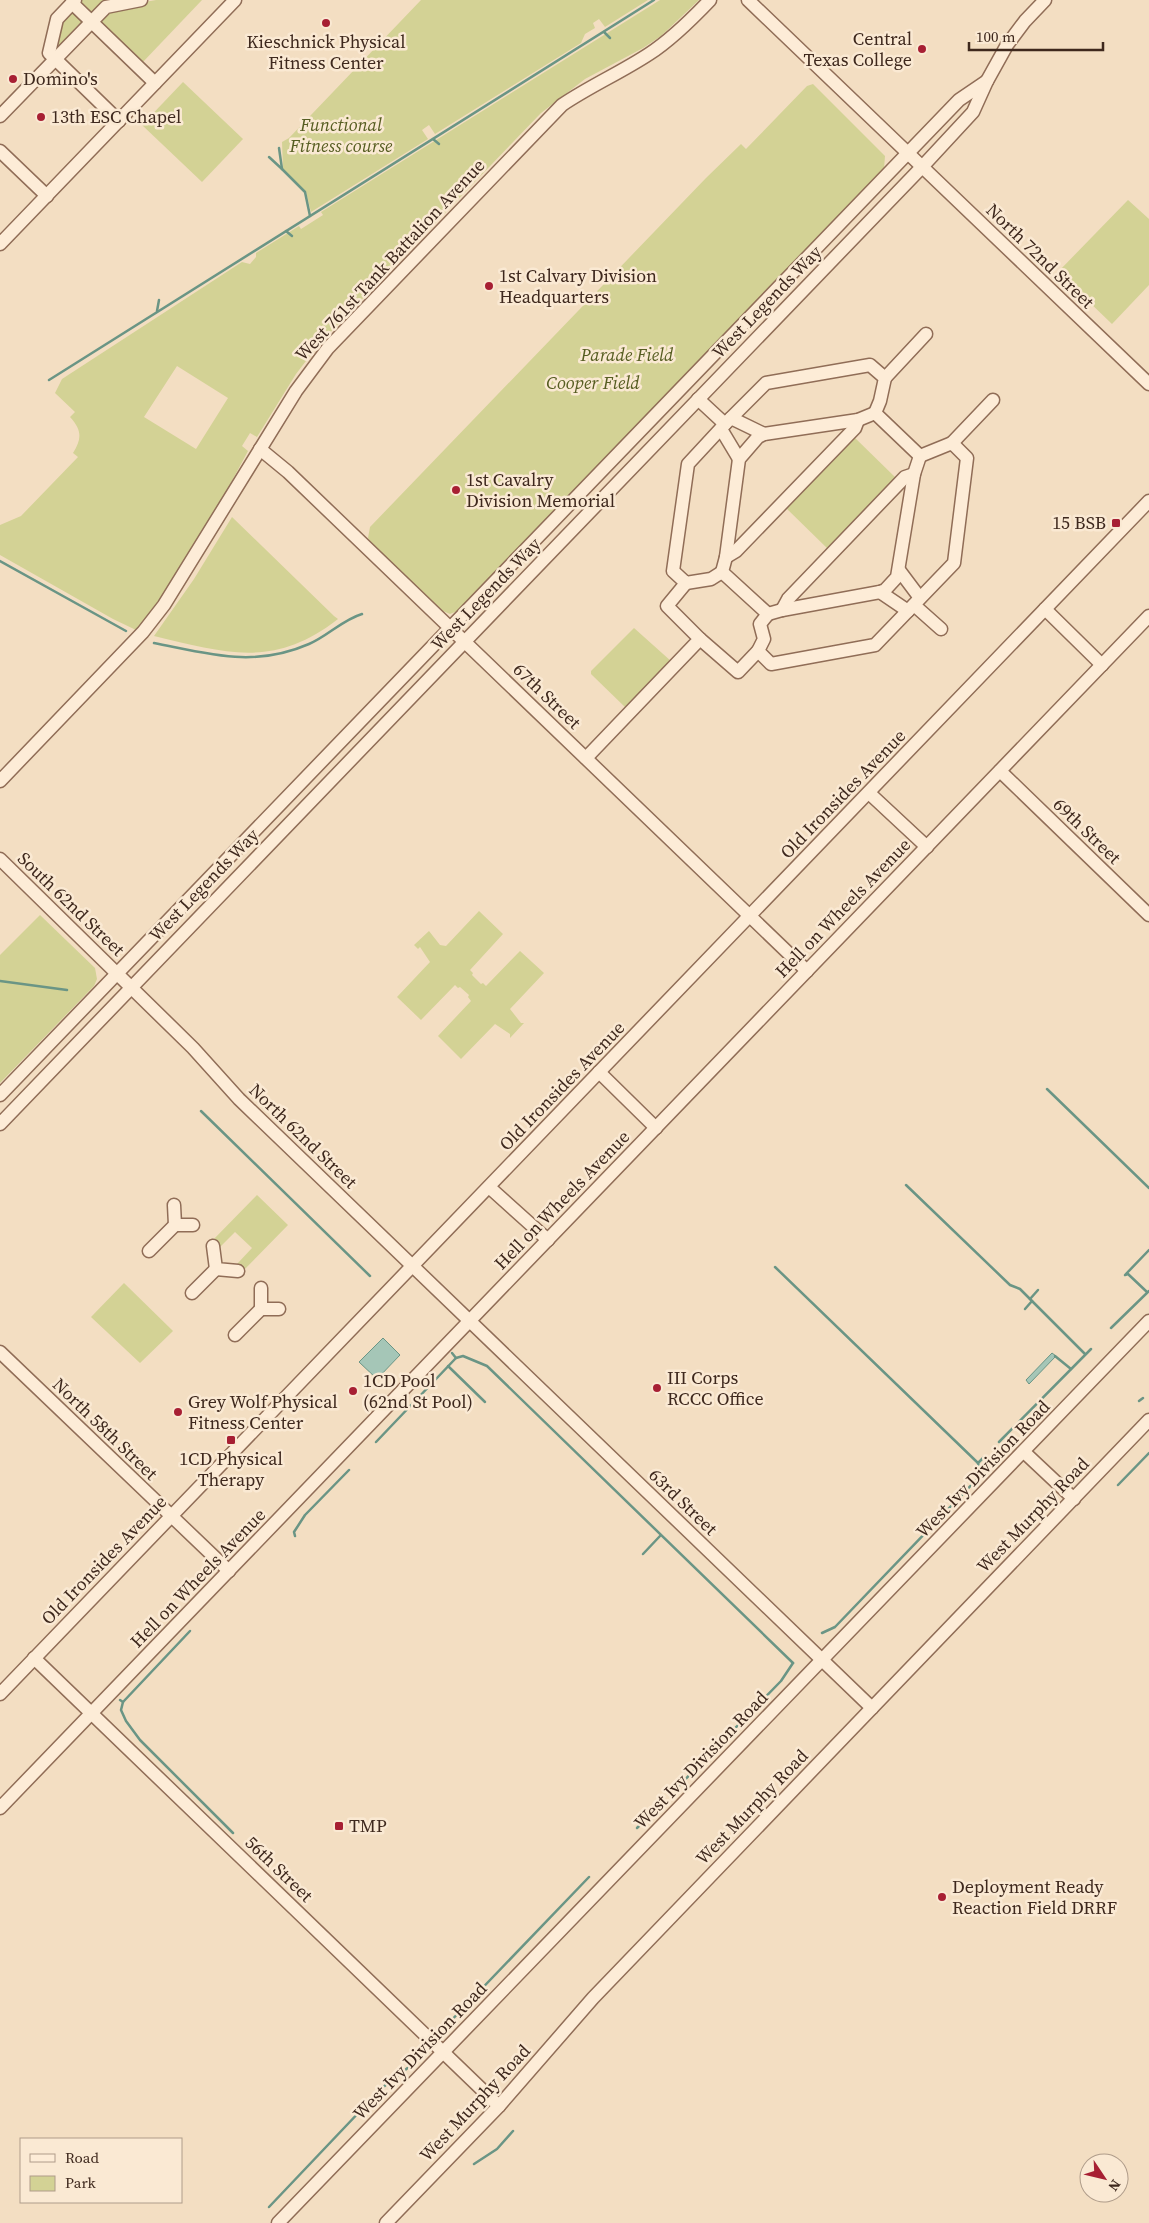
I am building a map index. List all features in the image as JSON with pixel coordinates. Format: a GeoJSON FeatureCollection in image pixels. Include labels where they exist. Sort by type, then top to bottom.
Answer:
{"type":"FeatureCollection","features":[{"type":"Feature","properties":{"kind":"street"},"geometry":{"type":"LineString","coordinates":[[0,116],[106,6],[120,2],[141,0]]}},
{"type":"Feature","properties":{"kind":"street"},"geometry":{"type":"LineString","coordinates":[[0,244],[235,0]]}},
{"type":"Feature","properties":{"kind":"street","name":"West 761st Tank Battalion Avenue"},"geometry":{"type":"LineString","coordinates":[[0,781],[102,676],[164,605],[296,391],[328,348],[549,117],[586,88],[660,46],[683,29],[710,0]]}},
{"type":"Feature","properties":{"kind":"street","name":"North 72nd Street"},"geometry":{"type":"LineString","coordinates":[[748,0],[1149,384]]}},
{"type":"Feature","properties":{"kind":"street","name":"West Legends Way"},"geometry":{"type":"LineString","coordinates":[[0,1124],[922,167],[973,112],[987,81],[1015,33],[1045,0]]}},
{"type":"Feature","properties":{"kind":"street"},"geometry":{"type":"LineString","coordinates":[[119,121],[49,53],[57,19],[73,2],[91,22],[155,83]]}},
{"type":"Feature","properties":{"kind":"street","name":"West Legends Way"},"geometry":{"type":"LineString","coordinates":[[0,1096],[959,100],[987,81]]}},
{"type":"Feature","properties":{"kind":"street"},"geometry":{"type":"LineString","coordinates":[[0,151],[46,196]]}},
{"type":"Feature","properties":{"kind":"street"},"geometry":{"type":"LineString","coordinates":[[739,460],[758,437],[764,434],[858,420],[875,413],[880,402],[885,378],[926,334]]}},
{"type":"Feature","properties":{"kind":"street"},"geometry":{"type":"LineString","coordinates":[[686,583],[673,572],[688,464],[726,424],[766,383],[870,365],[885,378]]}},
{"type":"Feature","properties":{"kind":"street"},"geometry":{"type":"LineString","coordinates":[[698,398],[726,424],[739,460],[726,557],[722,572],[711,579],[686,583],[667,606],[700,639],[738,672],[758,651],[764,639],[760,624],[768,614],[880,592],[885,590],[898,577],[914,474],[920,456],[952,443],[994,400]]}},
{"type":"Feature","properties":{"kind":"street"},"geometry":{"type":"LineString","coordinates":[[875,413],[920,456]]}},
{"type":"Feature","properties":{"kind":"street"},"geometry":{"type":"LineString","coordinates":[[726,557],[736,551],[855,428],[858,420]]}},
{"type":"Feature","properties":{"kind":"street"},"geometry":{"type":"LineString","coordinates":[[726,424],[764,434]]}},
{"type":"Feature","properties":{"kind":"street"},"geometry":{"type":"LineString","coordinates":[[758,651],[771,664],[875,645],[954,563],[967,458],[952,443]]}},
{"type":"Feature","properties":{"kind":"street","name":"67th Street"},"geometry":{"type":"LineString","coordinates":[[260,449],[276,460],[807,970]]}},
{"type":"Feature","properties":{"kind":"street"},"geometry":{"type":"LineString","coordinates":[[782,610],[788,599],[905,477],[914,474]]}},
{"type":"Feature","properties":{"kind":"street","name":"Old Ironsides Avenue"},"geometry":{"type":"LineString","coordinates":[[0,1694],[1149,501]]}},
{"type":"Feature","properties":{"kind":"street"},"geometry":{"type":"LineString","coordinates":[[899,570],[914,604]]}},
{"type":"Feature","properties":{"kind":"street"},"geometry":{"type":"LineString","coordinates":[[722,572],[768,614]]}},
{"type":"Feature","properties":{"kind":"street"},"geometry":{"type":"LineString","coordinates":[[880,592],[914,604],[941,629]]}},
{"type":"Feature","properties":{"kind":"street"},"geometry":{"type":"LineString","coordinates":[[1045,609],[1102,665]]}},
{"type":"Feature","properties":{"kind":"street","name":"Hell on Wheels Avenue"},"geometry":{"type":"LineString","coordinates":[[0,1808],[1149,616]]}},
{"type":"Feature","properties":{"kind":"street"},"geometry":{"type":"LineString","coordinates":[[586,758],[700,639]]}},
{"type":"Feature","properties":{"kind":"street","name":"69th Street"},"geometry":{"type":"LineString","coordinates":[[1000,771],[1149,915]]}},
{"type":"Feature","properties":{"kind":"street"},"geometry":{"type":"LineString","coordinates":[[869,793],[927,847]]}},
{"type":"Feature","properties":{"kind":"street","name":"South 62nd Street"},"geometry":{"type":"LineString","coordinates":[[0,859],[117,974]]}},
{"type":"Feature","properties":{"kind":"street","name":"North 62nd Street"},"geometry":{"type":"LineString","coordinates":[[117,974],[193,1048],[239,1099],[470,1320]]}},
{"type":"Feature","properties":{"kind":"street"},"geometry":{"type":"LineString","coordinates":[[599,1072],[656,1128]]}},
{"type":"Feature","properties":{"kind":"street"},"geometry":{"type":"LineString","coordinates":[[489,1187],[548,1240]]}},
{"type":"Feature","properties":{"kind":"street"},"geometry":{"type":"LineString","coordinates":[[174,1205],[175,1225]]}},
{"type":"Feature","properties":{"kind":"street"},"geometry":{"type":"LineString","coordinates":[[149,1251],[175,1225],[193,1225]]}},
{"type":"Feature","properties":{"kind":"street"},"geometry":{"type":"LineString","coordinates":[[213,1246],[216,1269]]}},
{"type":"Feature","properties":{"kind":"street"},"geometry":{"type":"LineString","coordinates":[[216,1269],[238,1271]]}},
{"type":"Feature","properties":{"kind":"street"},"geometry":{"type":"LineString","coordinates":[[192,1293],[216,1269]]}},
{"type":"Feature","properties":{"kind":"street"},"geometry":{"type":"LineString","coordinates":[[236,1335],[261,1309],[261,1288]]}},
{"type":"Feature","properties":{"kind":"street"},"geometry":{"type":"LineString","coordinates":[[261,1309],[279,1309]]}},
{"type":"Feature","properties":{"kind":"street","name":"63rd Street"},"geometry":{"type":"LineString","coordinates":[[470,1320],[872,1708]]}},
{"type":"Feature","properties":{"kind":"street","name":"West Ivy Division Road"},"geometry":{"type":"LineString","coordinates":[[278,2223],[1024,1452],[1149,1320]]}},
{"type":"Feature","properties":{"kind":"street","name":"North 58th Street"},"geometry":{"type":"LineString","coordinates":[[0,1352],[229,1571]]}},
{"type":"Feature","properties":{"kind":"street","name":"West Murphy Road"},"geometry":{"type":"LineString","coordinates":[[386,2223],[499,2106],[593,1998],[1149,1420]]}},
{"type":"Feature","properties":{"kind":"street"},"geometry":{"type":"LineString","coordinates":[[1024,1452],[1074,1499]]}},
{"type":"Feature","properties":{"kind":"street","name":"56th Street"},"geometry":{"type":"LineString","coordinates":[[34,1658],[499,2106]]}},
{"type":"Feature","properties":{"kind":"green space"},"geometry":{"type":"Polygon","coordinates":[[[80,0],[109,0],[97,13],[86,13],[76,4],[80,0]]]}},
{"type":"Feature","properties":{"kind":"green space"},"geometry":{"type":"Polygon","coordinates":[[[156,0],[202,0],[141,64],[100,27],[100,16],[106,9],[156,0]]]}},
{"type":"Feature","properties":{"kind":"green space","name":"Functional Fitness course"},"geometry":{"type":"Polygon","coordinates":[[[421,0],[648,0],[605,27],[599,19],[593,23],[595,28],[585,34],[581,43],[435,134],[429,125],[422,130],[428,139],[311,212],[306,192],[283,169],[282,142],[289,138],[421,0]]]}},
{"type":"Feature","properties":{"kind":"green space"},"geometry":{"type":"Polygon","coordinates":[[[660,0],[699,0],[661,36],[643,48],[585,79],[541,113],[319,344],[296,374],[257,437],[250,433],[242,446],[248,451],[210,521],[183,566],[136,630],[0,555],[0,525],[21,516],[78,457],[73,453],[78,443],[79,430],[70,417],[75,412],[55,393],[62,379],[242,262],[250,264],[256,257],[256,253],[299,226],[301,229],[323,215],[321,212],[660,0]],[[177,366],[144,417],[196,449],[228,398],[177,366]]]}},
{"type":"Feature","properties":{"kind":"green space"},"geometry":{"type":"Polygon","coordinates":[[[73,6],[83,16],[82,28],[59,52],[53,48],[59,21],[73,6]]]}},
{"type":"Feature","properties":{"kind":"green space"},"geometry":{"type":"Polygon","coordinates":[[[183,82],[243,139],[202,182],[142,125],[183,82]]]}},
{"type":"Feature","properties":{"kind":"green space","name":"Cooper Field"},"geometry":{"type":"Polygon","coordinates":[[[813,84],[885,156],[884,169],[460,610],[450,614],[443,611],[372,544],[368,538],[370,527],[706,178],[741,144],[746,149],[807,86],[813,84]]]}},
{"type":"Feature","properties":{"kind":"green space"},"geometry":{"type":"Polygon","coordinates":[[[1128,200],[1149,219],[1149,285],[1112,324],[1058,272],[1128,200]]]}},
{"type":"Feature","properties":{"kind":"green space"},"geometry":{"type":"Polygon","coordinates":[[[852,435],[898,480],[830,551],[784,506],[852,435]]]}},
{"type":"Feature","properties":{"kind":"green space"},"geometry":{"type":"Polygon","coordinates":[[[232,517],[338,619],[315,635],[292,645],[271,651],[249,653],[227,651],[204,648],[154,636],[194,579],[232,517]]]}},
{"type":"Feature","properties":{"kind":"green space"},"geometry":{"type":"Polygon","coordinates":[[[634,628],[672,662],[627,709],[591,674],[591,671],[634,628]]]}},
{"type":"Feature","properties":{"kind":"green space"},"geometry":{"type":"Polygon","coordinates":[[[479,911],[503,934],[470,970],[473,973],[472,975],[481,984],[483,983],[486,986],[520,951],[544,973],[510,1009],[521,1023],[524,1023],[510,1038],[510,1034],[495,1024],[461,1059],[438,1036],[471,1001],[468,997],[469,995],[455,985],[421,1020],[397,997],[430,962],[420,947],[418,949],[414,945],[429,931],[440,945],[446,946],[479,911]]]}},
{"type":"Feature","properties":{"kind":"green space"},"geometry":{"type":"Polygon","coordinates":[[[40,915],[95,968],[97,979],[94,986],[0,1083],[0,955],[40,915]]]}},
{"type":"Feature","properties":{"kind":"green space"},"geometry":{"type":"Polygon","coordinates":[[[257,1195],[288,1225],[243,1271],[237,1264],[252,1248],[235,1232],[220,1247],[212,1241],[257,1195]]]}},
{"type":"Feature","properties":{"kind":"green space"},"geometry":{"type":"Polygon","coordinates":[[[124,1283],[173,1331],[140,1363],[91,1317],[124,1283]]]}},
{"type":"Feature","properties":{"kind":"shaded area"},"geometry":{"type":"Polygon","coordinates":[[[383,1338],[400,1355],[377,1379],[359,1362],[383,1338]]]}},
{"type":"Feature","properties":{"kind":"shaded area"},"geometry":{"type":"Polygon","coordinates":[[[1052,1353],[1056,1356],[1029,1384],[1026,1380],[1052,1353]]]}},
{"type":"Feature","properties":{"kind":"waterway"},"geometry":{"type":"LineString","coordinates":[[49,380],[654,0]]}},
{"type":"Feature","properties":{"kind":"waterway"},"geometry":{"type":"LineString","coordinates":[[604,32],[610,38]]}},
{"type":"Feature","properties":{"kind":"waterway"},"geometry":{"type":"LineString","coordinates":[[433,139],[439,144]]}},
{"type":"Feature","properties":{"kind":"waterway"},"geometry":{"type":"LineString","coordinates":[[279,148],[282,169],[305,192],[310,216]]}},
{"type":"Feature","properties":{"kind":"waterway"},"geometry":{"type":"LineString","coordinates":[[269,157],[282,169]]}},
{"type":"Feature","properties":{"kind":"waterway"},"geometry":{"type":"LineString","coordinates":[[286,231],[292,236]]}},
{"type":"Feature","properties":{"kind":"waterway"},"geometry":{"type":"LineString","coordinates":[[157,311],[159,300]]}},
{"type":"Feature","properties":{"kind":"waterway"},"geometry":{"type":"LineString","coordinates":[[0,561],[126,631]]}},
{"type":"Feature","properties":{"kind":"waterway"},"geometry":{"type":"LineString","coordinates":[[154,643],[232,657],[269,656],[309,644],[348,620],[362,614]]}},
{"type":"Feature","properties":{"kind":"waterway"},"geometry":{"type":"LineString","coordinates":[[0,981],[67,990]]}},
{"type":"Feature","properties":{"kind":"waterway"},"geometry":{"type":"LineString","coordinates":[[1047,1089],[1149,1188]]}},
{"type":"Feature","properties":{"kind":"waterway"},"geometry":{"type":"LineString","coordinates":[[201,1111],[370,1276]]}},
{"type":"Feature","properties":{"kind":"waterway"},"geometry":{"type":"LineString","coordinates":[[906,1185],[1010,1285],[1020,1289],[1085,1354]]}},
{"type":"Feature","properties":{"kind":"waterway"},"geometry":{"type":"LineString","coordinates":[[1147,1292],[1128,1274],[1125,1275],[1149,1250]]}},
{"type":"Feature","properties":{"kind":"waterway"},"geometry":{"type":"LineString","coordinates":[[775,1267],[978,1463],[984,1457]]}},
{"type":"Feature","properties":{"kind":"waterway"},"geometry":{"type":"LineString","coordinates":[[1030,1299],[1038,1290]]}},
{"type":"Feature","properties":{"kind":"waterway"},"geometry":{"type":"LineString","coordinates":[[1111,1328],[1149,1291]]}},
{"type":"Feature","properties":{"kind":"waterway"},"geometry":{"type":"LineString","coordinates":[[1025,1309],[1032,1301]]}},
{"type":"Feature","properties":{"kind":"waterway"},"geometry":{"type":"LineString","coordinates":[[999,1442],[1091,1349]]}},
{"type":"Feature","properties":{"kind":"waterway"},"geometry":{"type":"LineString","coordinates":[[376,1442],[456,1358],[452,1353]]}},
{"type":"Feature","properties":{"kind":"waterway"},"geometry":{"type":"LineString","coordinates":[[456,1358],[463,1356],[487,1366],[793,1663]]}},
{"type":"Feature","properties":{"kind":"waterway"},"geometry":{"type":"LineString","coordinates":[[1055,1356],[1071,1369]]}},
{"type":"Feature","properties":{"kind":"waterway"},"geometry":{"type":"LineString","coordinates":[[448,1366],[485,1402]]}},
{"type":"Feature","properties":{"kind":"waterway"},"geometry":{"type":"LineString","coordinates":[[1139,1401],[1143,1398]]}},
{"type":"Feature","properties":{"kind":"waterway"},"geometry":{"type":"LineString","coordinates":[[1118,1485],[1149,1453]]}},
{"type":"Feature","properties":{"kind":"waterway"},"geometry":{"type":"LineString","coordinates":[[822,1633],[835,1627],[980,1476],[978,1463]]}},
{"type":"Feature","properties":{"kind":"waterway"},"geometry":{"type":"LineString","coordinates":[[295,1536],[294,1532],[305,1515],[349,1470]]}},
{"type":"Feature","properties":{"kind":"waterway"},"geometry":{"type":"LineString","coordinates":[[643,1554],[660,1536]]}},
{"type":"Feature","properties":{"kind":"waterway"},"geometry":{"type":"LineString","coordinates":[[120,1700],[123,1702],[190,1631]]}},
{"type":"Feature","properties":{"kind":"waterway"},"geometry":{"type":"LineString","coordinates":[[671,1794],[781,1681],[793,1663]]}},
{"type":"Feature","properties":{"kind":"waterway"},"geometry":{"type":"LineString","coordinates":[[123,1702],[121,1710],[126,1721],[140,1740],[233,1833]]}},
{"type":"Feature","properties":{"kind":"waterway"},"geometry":{"type":"LineString","coordinates":[[637,1828],[647,1818]]}},
{"type":"Feature","properties":{"kind":"waterway"},"geometry":{"type":"LineString","coordinates":[[444,2028],[589,1877]]}},
{"type":"Feature","properties":{"kind":"waterway"},"geometry":{"type":"LineString","coordinates":[[269,2207],[382,2088],[414,2063],[420,2052]]}},
{"type":"Feature","properties":{"kind":"waterway"},"geometry":{"type":"LineString","coordinates":[[474,2164],[497,2149],[513,2131]]}},
{"type":"Feature","properties":{"kind":"place","name":"Kieschnick Physical Fitness Center"},"geometry":{"type":"Point","coordinates":[326,23]}},
{"type":"Feature","properties":{"kind":"place","name":"Central Texas College"},"geometry":{"type":"Point","coordinates":[922,49]}},
{"type":"Feature","properties":{"kind":"place","name":"Domino's"},"geometry":{"type":"Point","coordinates":[13,79]}},
{"type":"Feature","properties":{"kind":"place","name":"13th ESC Chapel"},"geometry":{"type":"Point","coordinates":[41,117]}},
{"type":"Feature","properties":{"kind":"place","name":"1st Calvary Division Headquarters"},"geometry":{"type":"Point","coordinates":[489,286]}},
{"type":"Feature","properties":{"kind":"place","name":"1st Cavalry Division Memorial"},"geometry":{"type":"Point","coordinates":[456,490]}},
{"type":"Feature","properties":{"kind":"place","name":"15 BSB"},"geometry":{"type":"Point","coordinates":[1116,523]}},
{"type":"Feature","properties":{"kind":"place","name":"III Corps RCCC Office"},"geometry":{"type":"Point","coordinates":[657,1388]}},
{"type":"Feature","properties":{"kind":"place","name":"1CD Pool (62nd St Pool)"},"geometry":{"type":"Point","coordinates":[353,1391]}},
{"type":"Feature","properties":{"kind":"place","name":"Grey Wolf Physical Fitness Center"},"geometry":{"type":"Point","coordinates":[178,1412]}},
{"type":"Feature","properties":{"kind":"place","name":"1CD Physical Therapy"},"geometry":{"type":"Point","coordinates":[231,1440]}},
{"type":"Feature","properties":{"kind":"place","name":"TMP"},"geometry":{"type":"Point","coordinates":[339,1826]}},
{"type":"Feature","properties":{"kind":"place","name":"Deployment Ready Reaction Field DRRF"},"geometry":{"type":"Point","coordinates":[942,1897]}},
{"type":"Feature","properties":{"kind":"park label","name":"Parade Field"},"geometry":{"type":"Point","coordinates":[627,355]}}]}
